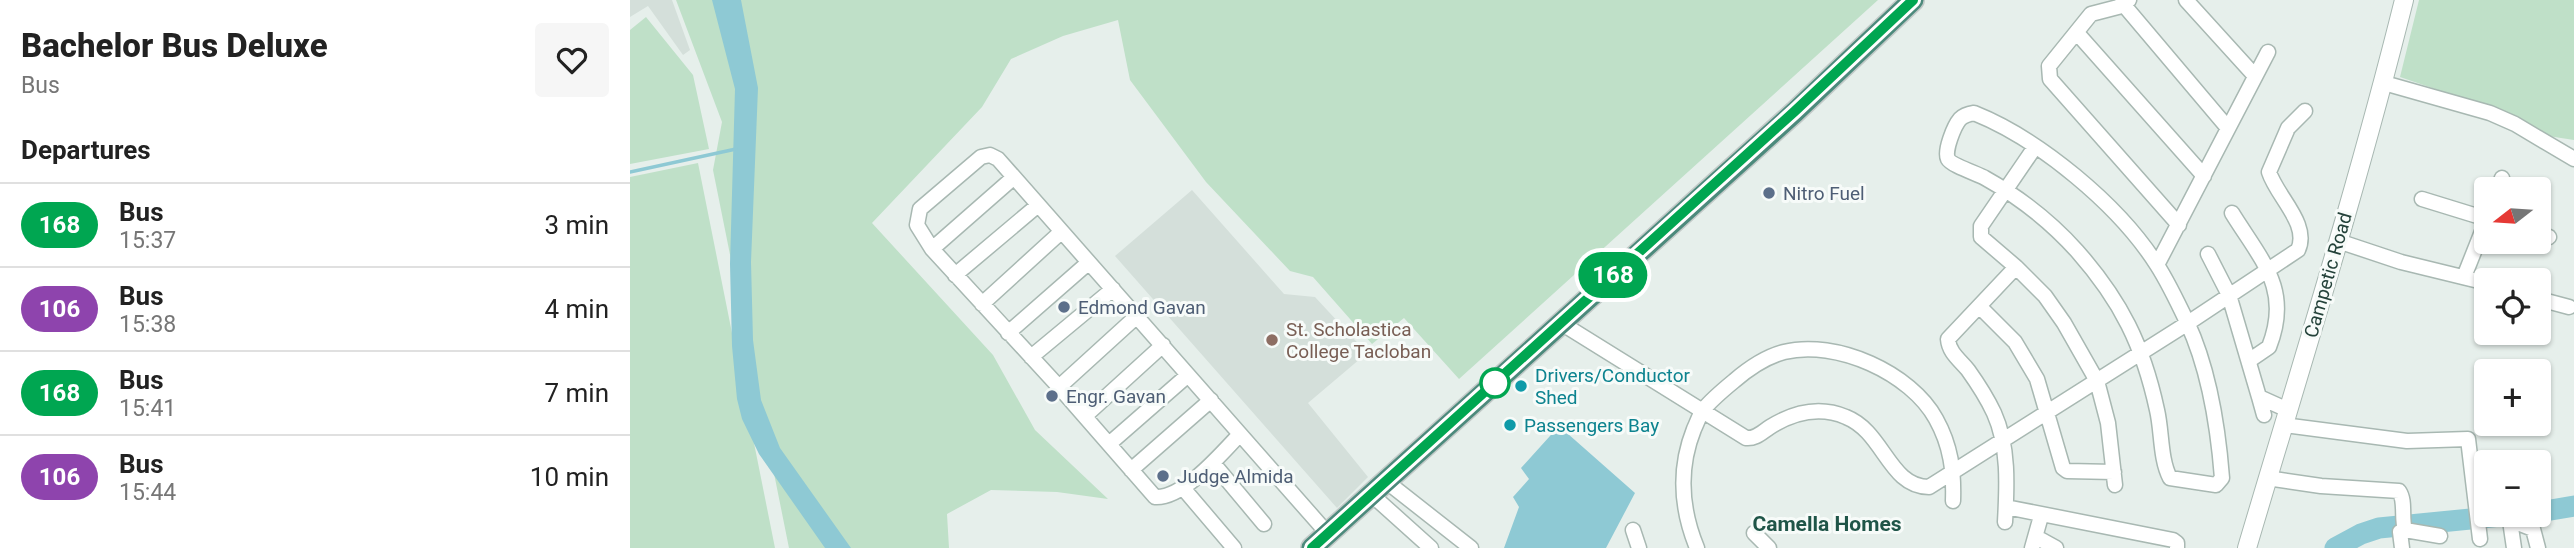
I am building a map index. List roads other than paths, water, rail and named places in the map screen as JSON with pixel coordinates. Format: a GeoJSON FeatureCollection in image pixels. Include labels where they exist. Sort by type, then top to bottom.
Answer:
{"type":"FeatureCollection","features":[{"type":"Feature","properties":{"kind":"highway"},"geometry":{"type":"LineString","coordinates":[[1320,541],[1795,111],[1913,0]]}},
{"type":"Feature","properties":{"kind":"street"},"geometry":{"type":"LineString","coordinates":[[2186,0],[2255,75]]}},
{"type":"Feature","properties":{"kind":"street","name":"Campetic Road"},"geometry":{"type":"LineString","coordinates":[[2247,548],[2339,241],[2384,83],[2404,0]]}},
{"type":"Feature","properties":{"kind":"street"},"geometry":{"type":"LineString","coordinates":[[2179,225],[2050,79],[2049,66],[2091,14],[2126,2],[2227,127]]}},
{"type":"Feature","properties":{"kind":"street"},"geometry":{"type":"LineString","coordinates":[[2077,33],[2204,176]]}},
{"type":"Feature","properties":{"kind":"street"},"geometry":{"type":"LineString","coordinates":[[2157,265],[2268,52]]}},
{"type":"Feature","properties":{"kind":"street"},"geometry":{"type":"LineString","coordinates":[[2384,83],[2490,113],[2515,124],[2574,159]]}},
{"type":"Feature","properties":{"kind":"street"},"geometry":{"type":"LineString","coordinates":[[1561,323],[1749,439],[1792,416],[1813,411],[1835,413],[1855,421],[1875,438],[1898,474],[1923,487],[1935,486],[2298,250],[2301,229],[2275,188],[2269,172],[2288,128],[2305,111]]}},
{"type":"Feature","properties":{"kind":"street"},"geometry":{"type":"LineString","coordinates":[[1974,113],[1990,120],[2064,167],[2134,235],[2157,265],[2188,323],[2206,382],[2219,440],[2222,478],[2220,483],[2216,485],[2170,478],[2151,383],[2141,351],[2116,303],[2077,251],[2054,228],[2005,190],[1947,158],[1956,123],[1961,117],[1974,113]]}},
{"type":"Feature","properties":{"kind":"street"},"geometry":{"type":"LineString","coordinates":[[1980,306],[2015,342],[2037,379],[2063,468],[2114,479],[2108,423],[2097,381],[2064,323],[2045,296],[1981,237],[1981,226],[2035,147]]}},
{"type":"Feature","properties":{"kind":"street"},"geometry":{"type":"LineString","coordinates":[[1240,434],[1213,463],[1183,488],[1169,496],[1155,497],[1059,387],[932,249],[917,225],[920,209],[986,155],[998,159],[1240,434],[1320,541]]}},
{"type":"Feature","properties":{"kind":"street"},"geometry":{"type":"LineString","coordinates":[[932,249],[1013,178]]}},
{"type":"Feature","properties":{"kind":"street"},"geometry":{"type":"LineString","coordinates":[[2422,199],[2474,215]]}},
{"type":"Feature","properties":{"kind":"street"},"geometry":{"type":"LineString","coordinates":[[955,275],[1037,206]]}},
{"type":"Feature","properties":{"kind":"street"},"geometry":{"type":"LineString","coordinates":[[2232,213],[2274,283],[2279,304],[2273,337],[2264,353],[2250,360]]}},
{"type":"Feature","properties":{"kind":"street"},"geometry":{"type":"LineString","coordinates":[[982,303],[1061,232]]}},
{"type":"Feature","properties":{"kind":"street"},"geometry":{"type":"LineString","coordinates":[[2339,241],[2401,262],[2474,280]]}},
{"type":"Feature","properties":{"kind":"street"},"geometry":{"type":"LineString","coordinates":[[2464,277],[2474,252]]}},
{"type":"Feature","properties":{"kind":"street"},"geometry":{"type":"LineString","coordinates":[[2208,254],[2229,295],[2264,415]]}},
{"type":"Feature","properties":{"kind":"street"},"geometry":{"type":"LineString","coordinates":[[1008,333],[1088,263]]}},
{"type":"Feature","properties":{"kind":"street"},"geometry":{"type":"LineString","coordinates":[[2016,267],[1948,339],[1948,346],[1982,390],[2004,441],[2005,514],[2041,516],[2173,540],[2177,548]]}},
{"type":"Feature","properties":{"kind":"street"},"geometry":{"type":"LineString","coordinates":[[1031,357],[1113,289]]}},
{"type":"Feature","properties":{"kind":"street"},"geometry":{"type":"LineString","coordinates":[[2551,302],[2568,307]]}},
{"type":"Feature","properties":{"kind":"street"},"geometry":{"type":"LineString","coordinates":[[1059,387],[1137,316]]}},
{"type":"Feature","properties":{"kind":"street"},"geometry":{"type":"LineString","coordinates":[[1085,416],[1163,345]]}},
{"type":"Feature","properties":{"kind":"street"},"geometry":{"type":"LineString","coordinates":[[1697,548],[1687,524],[1683,468],[1702,412],[1745,372],[1772,357],[1798,350],[1852,356],[1899,381],[1924,402],[1943,434],[1950,453],[1954,474],[1953,501]]}},
{"type":"Feature","properties":{"kind":"street"},"geometry":{"type":"LineString","coordinates":[[1109,444],[1188,375]]}},
{"type":"Feature","properties":{"kind":"street"},"geometry":{"type":"LineString","coordinates":[[2259,397],[2286,417],[2407,441],[2468,439],[2474,466]]}},
{"type":"Feature","properties":{"kind":"street"},"geometry":{"type":"LineString","coordinates":[[1131,470],[1211,400]]}},
{"type":"Feature","properties":{"kind":"street"},"geometry":{"type":"LineString","coordinates":[[1213,463],[1264,523]]}},
{"type":"Feature","properties":{"kind":"street"},"geometry":{"type":"LineString","coordinates":[[2267,478],[2321,486],[2399,491],[2402,497],[2404,527],[2400,532],[2402,548]]}},
{"type":"Feature","properties":{"kind":"street"},"geometry":{"type":"LineString","coordinates":[[1183,488],[1234,548]]}},
{"type":"Feature","properties":{"kind":"street"},"geometry":{"type":"LineString","coordinates":[[1379,488],[1431,548]]}},
{"type":"Feature","properties":{"kind":"street"},"geometry":{"type":"LineString","coordinates":[[1379,488],[1471,548]]}},
{"type":"Feature","properties":{"kind":"street"},"geometry":{"type":"LineString","coordinates":[[2041,516],[2034,543],[2056,548]]}},
{"type":"Feature","properties":{"kind":"street"},"geometry":{"type":"LineString","coordinates":[[2404,527],[2440,536]]}},
{"type":"Feature","properties":{"kind":"street"},"geometry":{"type":"LineString","coordinates":[[2478,527],[2480,539]]}},
{"type":"Feature","properties":{"kind":"street"},"geometry":{"type":"LineString","coordinates":[[2511,527],[2514,548]]}},
{"type":"Feature","properties":{"kind":"street"},"geometry":{"type":"LineString","coordinates":[[2529,527],[2533,529],[2538,548]]}},
{"type":"Feature","properties":{"kind":"street"},"geometry":{"type":"LineString","coordinates":[[1633,530],[1639,548]]}},
{"type":"Feature","properties":{"kind":"street"},"geometry":{"type":"LineString","coordinates":[[1754,533],[1769,548]]}},
{"type":"Feature","properties":{"kind":"water"},"geometry":{"type":"Polygon","coordinates":[[[712,0],[741,0],[758,88],[751,262],[753,340],[761,400],[780,448],[851,548],[825,548],[759,454],[742,419],[737,399],[732,346],[730,264],[735,89],[712,0]]]}},
{"type":"Feature","properties":{"kind":"water"},"geometry":{"type":"Polygon","coordinates":[[[1559,426],[1635,493],[1606,548],[1504,548],[1519,507],[1513,497],[1529,479],[1521,468],[1559,426]]]}},
{"type":"Feature","properties":{"kind":"waterway"},"geometry":{"type":"LineString","coordinates":[[630,172],[736,149]]}},
{"type":"Feature","properties":{"kind":"waterway"},"geometry":{"type":"LineString","coordinates":[[2551,510],[2574,506]]}},
{"type":"Feature","properties":{"kind":"waterway"},"geometry":{"type":"LineString","coordinates":[[2335,548],[2379,528],[2474,519]]}},
{"type":"Feature","properties":{"kind":"place","name":"Nitro Fuel"},"geometry":{"type":"Point","coordinates":[1769,193]}},
{"type":"Feature","properties":{"kind":"place","name":"Edmond Gavan"},"geometry":{"type":"Point","coordinates":[1064,307]}},
{"type":"Feature","properties":{"kind":"place","name":"St. Scholastica College Tacloban"},"geometry":{"type":"Point","coordinates":[1272,340]}},
{"type":"Feature","properties":{"kind":"place","name":"Drivers/Conductor Shed"},"geometry":{"type":"Point","coordinates":[1521,386]}},
{"type":"Feature","properties":{"kind":"place","name":"Engr. Gavan"},"geometry":{"type":"Point","coordinates":[1052,396]}},
{"type":"Feature","properties":{"kind":"place","name":"Passengers Bay"},"geometry":{"type":"Point","coordinates":[1510,425]}},
{"type":"Feature","properties":{"kind":"place","name":"Judge Almida"},"geometry":{"type":"Point","coordinates":[1163,476]}},
{"type":"Feature","properties":{"kind":"district","name":"Camella Homes"},"geometry":{"type":"Point","coordinates":[1827,524]}}]}
